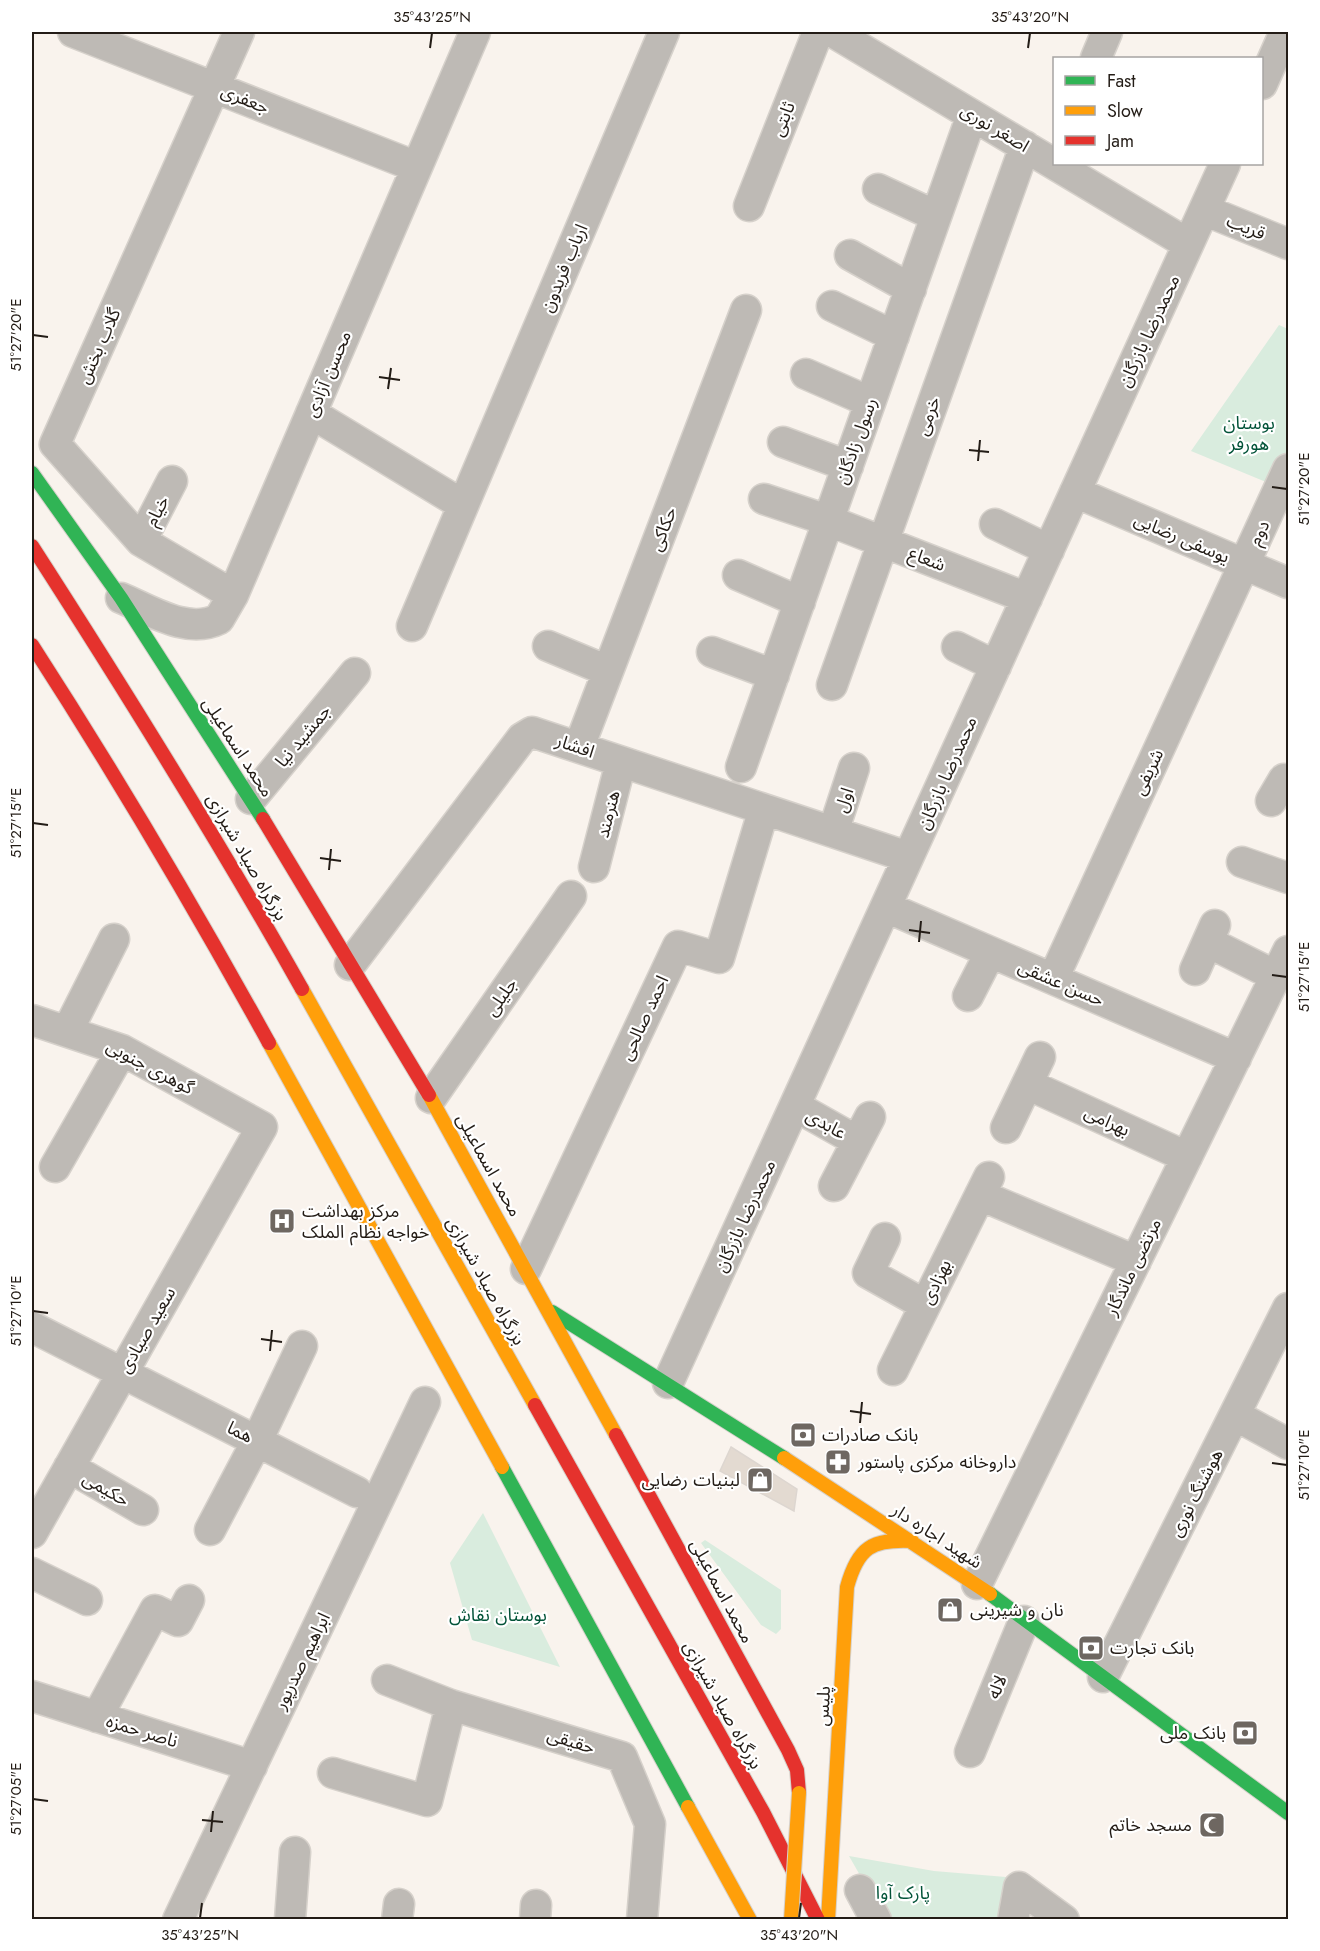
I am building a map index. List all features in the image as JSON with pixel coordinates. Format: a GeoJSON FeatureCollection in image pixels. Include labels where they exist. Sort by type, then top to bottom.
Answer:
{"type":"FeatureCollection","features":[{"type":"Feature","properties":{"kind":"main road","name":"محمد اسماعیلی"},"geometry":{"type":"LineString","coordinates":[[32,473],[121,598],[251,799],[431,1098],[550,1311],[788,1750],[797,1770],[799,1793],[791,1920]]}},
{"type":"Feature","properties":{"kind":"main road","name":"بزرگراه صیاد شیرازی"},"geometry":{"type":"LineString","coordinates":[[32,546],[140,714],[244,887],[763,1812],[818,1920]]}},
{"type":"Feature","properties":{"kind":"main road"},"geometry":{"type":"LineString","coordinates":[[32,645],[112,769],[200,917],[750,1920]]}},
{"type":"Feature","properties":{"kind":"main road","name":"شهید اجاره دار"},"geometry":{"type":"LineString","coordinates":[[550,1311],[668,1383],[976,1584],[1288,1813]]}},
{"type":"Feature","properties":{"kind":"main road","name":"پلیس"},"geometry":{"type":"LineString","coordinates":[[828,1920],[847,1587],[850,1573],[858,1557],[875,1542],[893,1539],[912,1541]]}},
{"type":"Feature","properties":{"kind":"street","name":"جعفری"},"geometry":{"type":"LineString","coordinates":[[73,32],[417,167]]}},
{"type":"Feature","properties":{"kind":"street","name":"گلاب بخش"},"geometry":{"type":"LineString","coordinates":[[233,595],[141,541],[55,444],[239,32]]}},
{"type":"Feature","properties":{"kind":"street","name":"محسن آزادی"},"geometry":{"type":"LineString","coordinates":[[121,598],[191,625],[219,619],[233,595],[475,32]]}},
{"type":"Feature","properties":{"kind":"street","name":"ارباب فریدون"},"geometry":{"type":"LineString","coordinates":[[412,626],[664,32]]}},
{"type":"Feature","properties":{"kind":"street","name":"ثابتی"},"geometry":{"type":"LineString","coordinates":[[749,206],[818,32]]}},
{"type":"Feature","properties":{"kind":"street","name":"اصغر نوری"},"geometry":{"type":"LineString","coordinates":[[833,32],[868,41],[972,115],[1025,146],[1053,158]]}},
{"type":"Feature","properties":{"kind":"street"},"geometry":{"type":"LineString","coordinates":[[1096,57],[1107,32]]}},
{"type":"Feature","properties":{"kind":"street"},"geometry":{"type":"LineString","coordinates":[[1273,74],[1285,32]]}},
{"type":"Feature","properties":{"kind":"street","name":"رسول زادگان"},"geometry":{"type":"LineString","coordinates":[[741,767],[972,115]]}},
{"type":"Feature","properties":{"kind":"street","name":"خرمی"},"geometry":{"type":"LineString","coordinates":[[832,685],[1025,146]]}},
{"type":"Feature","properties":{"kind":"street","name":"اصغر نوری"},"geometry":{"type":"LineString","coordinates":[[1064,165],[1188,244]]}},
{"type":"Feature","properties":{"kind":"street","name":"محمدرضا بازرگان"},"geometry":{"type":"LineString","coordinates":[[668,1383],[1225,165]]}},
{"type":"Feature","properties":{"kind":"street"},"geometry":{"type":"LineString","coordinates":[[879,189],[936,216]]}},
{"type":"Feature","properties":{"kind":"street","name":"قریب"},"geometry":{"type":"LineString","coordinates":[[1204,210],[1288,243]]}},
{"type":"Feature","properties":{"kind":"street"},"geometry":{"type":"LineString","coordinates":[[850,255],[910,289]]}},
{"type":"Feature","properties":{"kind":"street"},"geometry":{"type":"LineString","coordinates":[[832,306],[894,336]]}},
{"type":"Feature","properties":{"kind":"street","name":"حکاکی"},"geometry":{"type":"LineString","coordinates":[[579,747],[746,310]]}},
{"type":"Feature","properties":{"kind":"street"},"geometry":{"type":"LineString","coordinates":[[806,374],[870,402]]}},
{"type":"Feature","properties":{"kind":"street"},"geometry":{"type":"LineString","coordinates":[[311,413],[463,505]]}},
{"type":"Feature","properties":{"kind":"street"},"geometry":{"type":"LineString","coordinates":[[783,442],[848,466]]}},
{"type":"Feature","properties":{"kind":"street","name":"دوم"},"geometry":{"type":"LineString","coordinates":[[1244,564],[1288,469]]}},
{"type":"Feature","properties":{"kind":"street","name":"خیام"},"geometry":{"type":"LineString","coordinates":[[141,541],[172,481]]}},
{"type":"Feature","properties":{"kind":"street","name":"یوسفی رضایی"},"geometry":{"type":"LineString","coordinates":[[1075,492],[1288,583]]}},
{"type":"Feature","properties":{"kind":"street","name":"شعاع"},"geometry":{"type":"LineString","coordinates":[[764,499],[827,520],[1027,598]]}},
{"type":"Feature","properties":{"kind":"street"},"geometry":{"type":"LineString","coordinates":[[995,524],[1049,550]]}},
{"type":"Feature","properties":{"kind":"street","name":"شریفی"},"geometry":{"type":"LineString","coordinates":[[1053,979],[1244,564]]}},
{"type":"Feature","properties":{"kind":"street"},"geometry":{"type":"LineString","coordinates":[[738,575],[800,602]]}},
{"type":"Feature","properties":{"kind":"street"},"geometry":{"type":"LineString","coordinates":[[548,646],[608,671]]}},
{"type":"Feature","properties":{"kind":"street"},"geometry":{"type":"LineString","coordinates":[[957,647],[996,666]]}},
{"type":"Feature","properties":{"kind":"street"},"geometry":{"type":"LineString","coordinates":[[712,652],[774,675]]}},
{"type":"Feature","properties":{"kind":"street","name":"جمشید نیا"},"geometry":{"type":"LineString","coordinates":[[251,799],[355,673]]}},
{"type":"Feature","properties":{"kind":"street","name":"افشار"},"geometry":{"type":"LineString","coordinates":[[351,965],[522,738],[532,732],[899,854]]}},
{"type":"Feature","properties":{"kind":"street","name":"هنرمند"},"geometry":{"type":"LineString","coordinates":[[594,867],[621,762]]}},
{"type":"Feature","properties":{"kind":"street","name":"اول"},"geometry":{"type":"LineString","coordinates":[[833,832],[854,768]]}},
{"type":"Feature","properties":{"kind":"street","name":"احمد صالحی"},"geometry":{"type":"LineString","coordinates":[[526,1269],[678,946],[719,958],[764,809]]}},
{"type":"Feature","properties":{"kind":"street"},"geometry":{"type":"LineString","coordinates":[[1242,862],[1288,878]]}},
{"type":"Feature","properties":{"kind":"street","name":"جلیلی"},"geometry":{"type":"LineString","coordinates":[[431,1098],[571,896]]}},
{"type":"Feature","properties":{"kind":"street","name":"حسن عشقی"},"geometry":{"type":"LineString","coordinates":[[886,908],[1236,1058]]}},
{"type":"Feature","properties":{"kind":"street"},"geometry":{"type":"LineString","coordinates":[[1196,970],[1211,933],[1280,983]]}},
{"type":"Feature","properties":{"kind":"street"},"geometry":{"type":"LineString","coordinates":[[68,1030],[114,939]]}},
{"type":"Feature","properties":{"kind":"street"},"geometry":{"type":"LineString","coordinates":[[968,996],[990,953]]}},
{"type":"Feature","properties":{"kind":"street","name":"مرتضی ماندگار"},"geometry":{"type":"LineString","coordinates":[[976,1584],[1236,1058],[1280,983]]}},
{"type":"Feature","properties":{"kind":"street","name":"گوهری جنوبی"},"geometry":{"type":"LineString","coordinates":[[32,1020],[68,1030],[122,1050],[262,1127]]}},
{"type":"Feature","properties":{"kind":"street"},"geometry":{"type":"LineString","coordinates":[[55,1167],[122,1050]]}},
{"type":"Feature","properties":{"kind":"street"},"geometry":{"type":"LineString","coordinates":[[1006,1128],[1040,1057]]}},
{"type":"Feature","properties":{"kind":"street","name":"بهرامی"},"geometry":{"type":"LineString","coordinates":[[1027,1084],[1187,1157]]}},
{"type":"Feature","properties":{"kind":"street","name":"عابدی"},"geometry":{"type":"LineString","coordinates":[[795,1106],[863,1129],[834,1186]]}},
{"type":"Feature","properties":{"kind":"street","name":"سعید صیادی"},"geometry":{"type":"LineString","coordinates":[[32,1533],[262,1127]]}},
{"type":"Feature","properties":{"kind":"street","name":"بهزادی"},"geometry":{"type":"LineString","coordinates":[[893,1370],[985,1186],[1136,1261]]}},
{"type":"Feature","properties":{"kind":"street"},"geometry":{"type":"LineString","coordinates":[[885,1238],[868,1273],[925,1305]]}},
{"type":"Feature","properties":{"kind":"street","name":"هوشنگ نوری"},"geometry":{"type":"LineString","coordinates":[[1103,1677],[1288,1308]]}},
{"type":"Feature","properties":{"kind":"street","name":"هما"},"geometry":{"type":"LineString","coordinates":[[32,1327],[357,1492]]}},
{"type":"Feature","properties":{"kind":"street"},"geometry":{"type":"LineString","coordinates":[[210,1530],[257,1441],[302,1346]]}},
{"type":"Feature","properties":{"kind":"street","name":"ابراهیم صدرپور"},"geometry":{"type":"LineString","coordinates":[[178,1920],[425,1402]]}},
{"type":"Feature","properties":{"kind":"street"},"geometry":{"type":"LineString","coordinates":[[1235,1415],[1288,1444]]}},
{"type":"Feature","properties":{"kind":"street","name":"حکیمی"},"geometry":{"type":"LineString","coordinates":[[69,1467],[143,1510]]}},
{"type":"Feature","properties":{"kind":"street"},"geometry":{"type":"LineString","coordinates":[[32,1573],[87,1600]]}},
{"type":"Feature","properties":{"kind":"street"},"geometry":{"type":"LineString","coordinates":[[96,1717],[155,1610],[178,1621],[189,1600]]}},
{"type":"Feature","properties":{"kind":"street","name":"لاله"},"geometry":{"type":"LineString","coordinates":[[970,1752],[1024,1621]]}},
{"type":"Feature","properties":{"kind":"street","name":"حقیقی"},"geometry":{"type":"LineString","coordinates":[[387,1680],[451,1704],[622,1757],[650,1824],[642,1920]]}},
{"type":"Feature","properties":{"kind":"street","name":"ناصر حمزه"},"geometry":{"type":"LineString","coordinates":[[32,1696],[252,1766]]}},
{"type":"Feature","properties":{"kind":"street"},"geometry":{"type":"LineString","coordinates":[[333,1773],[427,1801],[451,1704]]}},
{"type":"Feature","properties":{"kind":"street"},"geometry":{"type":"LineString","coordinates":[[290,1920],[295,1852]]}},
{"type":"Feature","properties":{"kind":"street"},"geometry":{"type":"LineString","coordinates":[[1013,1920],[1019,1887],[1064,1920]]}},
{"type":"Feature","properties":{"kind":"street"},"geometry":{"type":"LineString","coordinates":[[861,1890],[876,1920]]}},
{"type":"Feature","properties":{"kind":"green space","name":"بوستان هورفر"},"geometry":{"type":"Polygon","coordinates":[[[1279,325],[1288,329],[1288,491],[1191,451],[1279,325]]]}},
{"type":"Feature","properties":{"kind":"green space","name":"بوستان نقاش"},"geometry":{"type":"Polygon","coordinates":[[[483,1513],[560,1667],[472,1640],[450,1563],[483,1513]]]}},
{"type":"Feature","properties":{"kind":"green space"},"geometry":{"type":"Polygon","coordinates":[[[705,1540],[781,1590],[781,1629],[776,1634],[761,1625],[701,1543],[705,1540]]]}},
{"type":"Feature","properties":{"kind":"green space","name":"پارک آوا"},"geometry":{"type":"Polygon","coordinates":[[[849,1856],[934,1871],[1006,1877],[1002,1919],[885,1919],[849,1856]]]}},
{"type":"Feature","properties":{"kind":"building","name":"لبنیات رضایی"},"geometry":{"type":"Polygon","coordinates":[[[731,1447],[797,1489],[794,1511],[720,1471],[731,1447]]]}},
{"type":"Feature","properties":{"kind":"traffic: fast"},"geometry":{"type":"LineString","coordinates":[[32,473],[121,598],[263,819]]}},
{"type":"Feature","properties":{"kind":"traffic: fast"},"geometry":{"type":"LineString","coordinates":[[552,1312],[784,1458]]}},
{"type":"Feature","properties":{"kind":"traffic: fast"},"geometry":{"type":"LineString","coordinates":[[502,1467],[688,1807]]}},
{"type":"Feature","properties":{"kind":"traffic: fast"},"geometry":{"type":"LineString","coordinates":[[990,1594],[1288,1813]]}},
{"type":"Feature","properties":{"kind":"traffic: slow"},"geometry":{"type":"LineString","coordinates":[[302,989],[535,1405]]}},
{"type":"Feature","properties":{"kind":"traffic: slow"},"geometry":{"type":"LineString","coordinates":[[269,1043],[502,1467]]}},
{"type":"Feature","properties":{"kind":"traffic: slow"},"geometry":{"type":"LineString","coordinates":[[429,1095],[616,1435]]}},
{"type":"Feature","properties":{"kind":"traffic: slow"},"geometry":{"type":"LineString","coordinates":[[784,1458],[990,1594]]}},
{"type":"Feature","properties":{"kind":"traffic: slow"},"geometry":{"type":"LineString","coordinates":[[828,1920],[847,1587],[856,1563],[869,1548],[887,1542],[912,1541]]}},
{"type":"Feature","properties":{"kind":"traffic: slow"},"geometry":{"type":"LineString","coordinates":[[791,1920],[799,1793]]}},
{"type":"Feature","properties":{"kind":"traffic: slow"},"geometry":{"type":"LineString","coordinates":[[688,1807],[750,1920]]}},
{"type":"Feature","properties":{"kind":"traffic: jam"},"geometry":{"type":"LineString","coordinates":[[32,546],[170,766],[302,989]]}},
{"type":"Feature","properties":{"kind":"traffic: jam"},"geometry":{"type":"LineString","coordinates":[[32,645],[154,842],[269,1043]]}},
{"type":"Feature","properties":{"kind":"traffic: jam"},"geometry":{"type":"LineString","coordinates":[[263,819],[429,1095]]}},
{"type":"Feature","properties":{"kind":"traffic: jam"},"geometry":{"type":"LineString","coordinates":[[535,1405],[763,1812],[818,1920]]}},
{"type":"Feature","properties":{"kind":"traffic: jam"},"geometry":{"type":"LineString","coordinates":[[616,1435],[788,1750],[797,1770],[799,1793]]}},
{"type":"Feature","properties":{"kind":"place","name":"مرکز بهداشت خواجه نظام الملک"},"geometry":{"type":"Point","coordinates":[282,1221]}},
{"type":"Feature","properties":{"kind":"place","name":"بانک صادرات"},"geometry":{"type":"Point","coordinates":[803,1435]}},
{"type":"Feature","properties":{"kind":"place","name":"داروخانه مرکزی پاستور"},"geometry":{"type":"Point","coordinates":[838,1462]}},
{"type":"Feature","properties":{"kind":"place","name":"لبنیات رضایی"},"geometry":{"type":"Point","coordinates":[760,1480]}},
{"type":"Feature","properties":{"kind":"place","name":"نان و شیرینی"},"geometry":{"type":"Point","coordinates":[950,1610]}},
{"type":"Feature","properties":{"kind":"place","name":"بانک تجارت"},"geometry":{"type":"Point","coordinates":[1091,1648]}},
{"type":"Feature","properties":{"kind":"place","name":"بانک ملی"},"geometry":{"type":"Point","coordinates":[1245,1733]}},
{"type":"Feature","properties":{"kind":"place","name":"مسجد خاتم"},"geometry":{"type":"Point","coordinates":[1212,1825]}}]}
